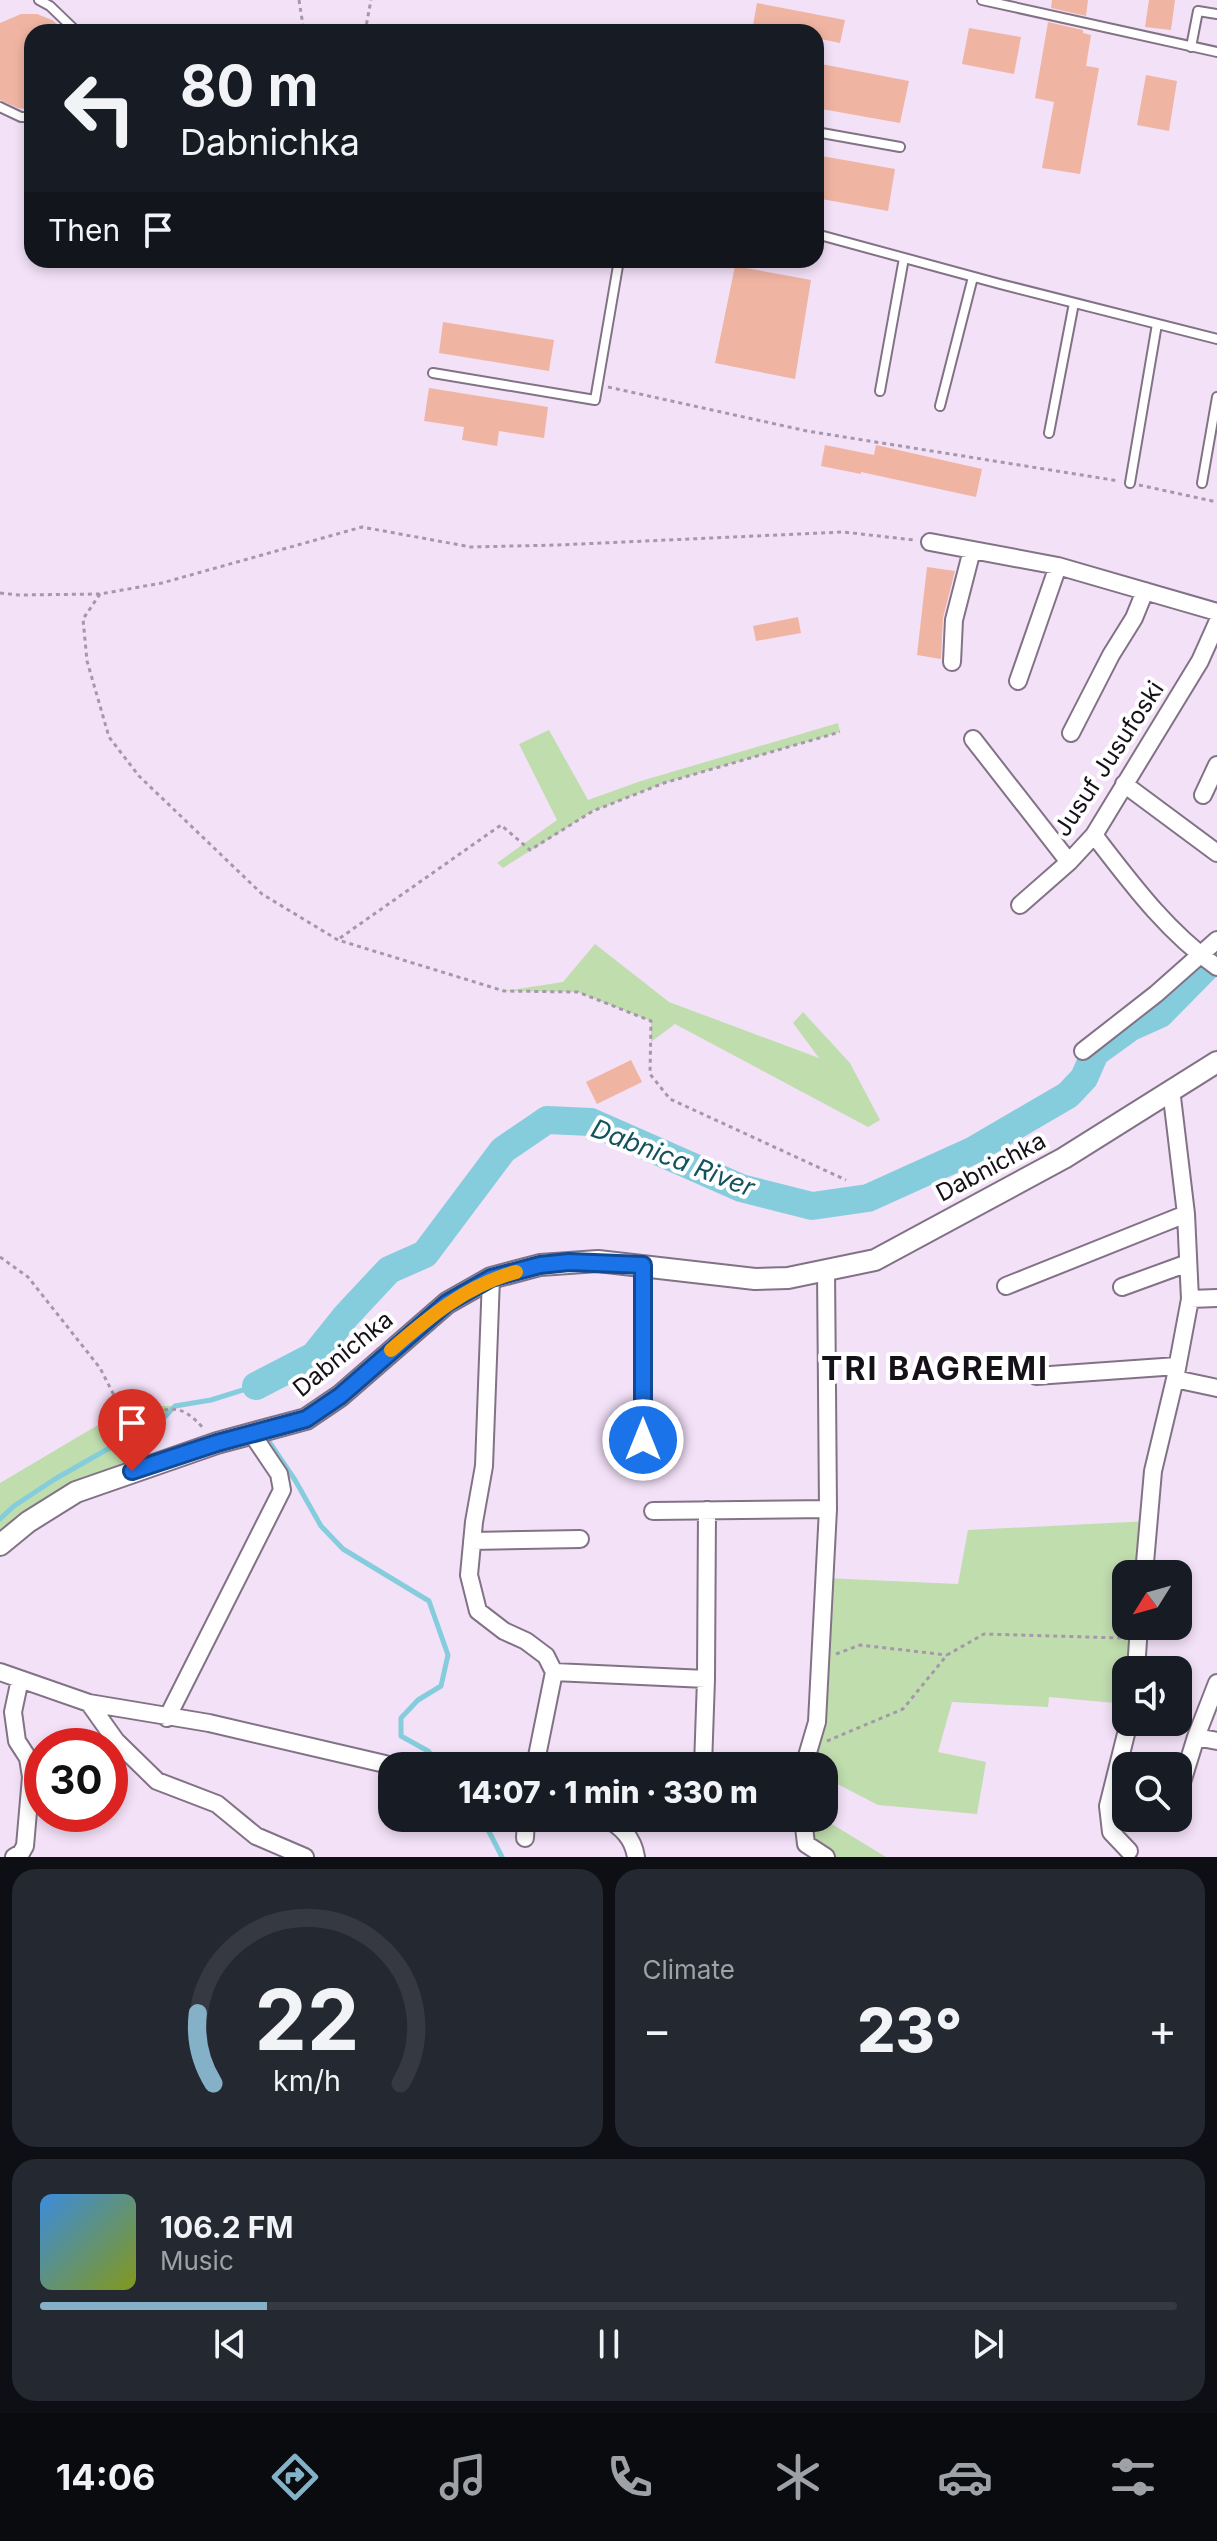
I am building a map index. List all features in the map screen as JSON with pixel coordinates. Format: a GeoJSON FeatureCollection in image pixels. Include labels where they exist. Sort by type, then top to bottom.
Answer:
{"type":"FeatureCollection","features":[{"type":"Feature","properties":{"kind":"street"},"geometry":{"type":"LineString","coordinates":[[930,542],[1058,566],[1217,612]]}},
{"type":"Feature","properties":{"kind":"street"},"geometry":{"type":"LineString","coordinates":[[952,662],[954,620],[972,550]]}},
{"type":"Feature","properties":{"kind":"street"},"geometry":{"type":"LineString","coordinates":[[1018,681],[1058,566]]}},
{"type":"Feature","properties":{"kind":"street"},"geometry":{"type":"LineString","coordinates":[[1071,733],[1134,618],[1145,591]]}},
{"type":"Feature","properties":{"kind":"street","name":"Jusuf Jusufoski"},"geometry":{"type":"LineString","coordinates":[[1020,905],[1069,862],[1094,835],[1200,661],[1217,623]]}},
{"type":"Feature","properties":{"kind":"street"},"geometry":{"type":"LineString","coordinates":[[973,739],[1069,862]]}},
{"type":"Feature","properties":{"kind":"street"},"geometry":{"type":"LineString","coordinates":[[1203,795],[1217,765]]}},
{"type":"Feature","properties":{"kind":"street"},"geometry":{"type":"LineString","coordinates":[[1124,784],[1217,853]]}},
{"type":"Feature","properties":{"kind":"street"},"geometry":{"type":"LineString","coordinates":[[1094,835],[1144,901],[1200,955],[1217,967]]}},
{"type":"Feature","properties":{"kind":"street"},"geometry":{"type":"LineString","coordinates":[[1083,1051],[1156,994],[1217,940]]}},
{"type":"Feature","properties":{"kind":"street","name":"Dabnichka"},"geometry":{"type":"LineString","coordinates":[[0,1545],[28,1522],[76,1492],[217,1443],[306,1419],[340,1396],[447,1303],[491,1278],[540,1265],[569,1262],[643,1265],[755,1279],[788,1278],[875,1260],[1064,1158],[1217,1062]]}},
{"type":"Feature","properties":{"kind":"street"},"geometry":{"type":"LineString","coordinates":[[1145,1560],[1153,1471],[1190,1299],[1186,1214],[1171,1089]]}},
{"type":"Feature","properties":{"kind":"street"},"geometry":{"type":"LineString","coordinates":[[1006,1286],[1186,1214]]}},
{"type":"Feature","properties":{"kind":"street"},"geometry":{"type":"LineString","coordinates":[[1122,1287],[1188,1263]]}},
{"type":"Feature","properties":{"kind":"street"},"geometry":{"type":"LineString","coordinates":[[643,1265],[643,1440]]}},
{"type":"Feature","properties":{"kind":"street"},"geometry":{"type":"LineString","coordinates":[[808,1752],[817,1722],[828,1509],[826,1269]]}},
{"type":"Feature","properties":{"kind":"street"},"geometry":{"type":"LineString","coordinates":[[491,1278],[484,1466],[469,1575],[478,1611],[546,1656],[554,1672],[538,1752]]}},
{"type":"Feature","properties":{"kind":"street"},"geometry":{"type":"LineString","coordinates":[[1190,1299],[1217,1298]]}},
{"type":"Feature","properties":{"kind":"street"},"geometry":{"type":"LineString","coordinates":[[1036,1376],[1176,1372],[1217,1388]]}},
{"type":"Feature","properties":{"kind":"street"},"geometry":{"type":"LineString","coordinates":[[167,1718],[282,1490],[279,1474],[252,1434]]}},
{"type":"Feature","properties":{"kind":"street"},"geometry":{"type":"LineString","coordinates":[[653,1511],[828,1509]]}},
{"type":"Feature","properties":{"kind":"street"},"geometry":{"type":"LineString","coordinates":[[703,1752],[707,1510]]}},
{"type":"Feature","properties":{"kind":"street"},"geometry":{"type":"LineString","coordinates":[[472,1541],[580,1539]]}},
{"type":"Feature","properties":{"kind":"street"},"geometry":{"type":"LineString","coordinates":[[0,1672],[89,1703],[209,1723],[378,1762]]}},
{"type":"Feature","properties":{"kind":"street"},"geometry":{"type":"LineString","coordinates":[[554,1672],[706,1679]]}},
{"type":"Feature","properties":{"kind":"street"},"geometry":{"type":"LineString","coordinates":[[14,1857],[25,1846],[31,1777],[28,1758],[17,1741],[13,1712],[20,1679]]}},
{"type":"Feature","properties":{"kind":"street"},"geometry":{"type":"LineString","coordinates":[[1192,1756],[1217,1683]]}},
{"type":"Feature","properties":{"kind":"street"},"geometry":{"type":"LineString","coordinates":[[89,1703],[116,1741],[157,1781],[217,1804],[256,1836],[305,1857]]}},
{"type":"Feature","properties":{"kind":"street"},"geometry":{"type":"LineString","coordinates":[[1196,1737],[1217,1741]]}},
{"type":"Feature","properties":{"kind":"street"},"geometry":{"type":"LineString","coordinates":[[1112,1796],[1108,1806],[1111,1832],[1129,1851]]}},
{"type":"Feature","properties":{"kind":"street"},"geometry":{"type":"LineString","coordinates":[[525,1832],[525,1838]]}},
{"type":"Feature","properties":{"kind":"street"},"geometry":{"type":"LineString","coordinates":[[625,1832],[634,1844],[636,1857]]}},
{"type":"Feature","properties":{"kind":"street"},"geometry":{"type":"LineString","coordinates":[[805,1832],[806,1844],[826,1857]]}},
{"type":"Feature","properties":{"kind":"lane"},"geometry":{"type":"LineString","coordinates":[[39,0],[69,24]]}},
{"type":"Feature","properties":{"kind":"lane"},"geometry":{"type":"LineString","coordinates":[[982,0],[1217,52]]}},
{"type":"Feature","properties":{"kind":"lane"},"geometry":{"type":"LineString","coordinates":[[1191,47],[1198,11],[1217,14]]}},
{"type":"Feature","properties":{"kind":"lane"},"geometry":{"type":"LineString","coordinates":[[0,107],[24,117]]}},
{"type":"Feature","properties":{"kind":"lane"},"geometry":{"type":"LineString","coordinates":[[824,133],[900,147]]}},
{"type":"Feature","properties":{"kind":"lane"},"geometry":{"type":"LineString","coordinates":[[824,236],[1217,339]]}},
{"type":"Feature","properties":{"kind":"lane"},"geometry":{"type":"LineString","coordinates":[[880,391],[904,258]]}},
{"type":"Feature","properties":{"kind":"lane"},"geometry":{"type":"LineString","coordinates":[[433,373],[595,400],[618,268]]}},
{"type":"Feature","properties":{"kind":"lane"},"geometry":{"type":"LineString","coordinates":[[940,406],[973,277]]}},
{"type":"Feature","properties":{"kind":"lane"},"geometry":{"type":"LineString","coordinates":[[1049,433],[1074,303]]}},
{"type":"Feature","properties":{"kind":"lane"},"geometry":{"type":"LineString","coordinates":[[1130,483],[1157,324]]}},
{"type":"Feature","properties":{"kind":"lane"},"geometry":{"type":"LineString","coordinates":[[1202,483],[1217,397]]}},
{"type":"Feature","properties":{"kind":"path"},"geometry":{"type":"LineString","coordinates":[[299,0],[303,24]]}},
{"type":"Feature","properties":{"kind":"path"},"geometry":{"type":"LineString","coordinates":[[366,24],[371,0]]}},
{"type":"Feature","properties":{"kind":"path"},"geometry":{"type":"LineString","coordinates":[[598,384],[807,431],[1130,483],[1217,502]]}},
{"type":"Feature","properties":{"kind":"path"},"geometry":{"type":"LineString","coordinates":[[0,593],[100,594],[162,583],[362,527],[471,547],[843,532],[930,542]]}},
{"type":"Feature","properties":{"kind":"path"},"geometry":{"type":"LineString","coordinates":[[100,594],[83,619],[87,661],[109,737],[139,776],[262,894],[338,940],[504,991],[578,992],[651,1021],[650,1074],[670,1099],[846,1180]]}},
{"type":"Feature","properties":{"kind":"path"},"geometry":{"type":"LineString","coordinates":[[338,940],[501,825],[530,850],[593,811],[664,783],[840,732]]}},
{"type":"Feature","properties":{"kind":"path"},"geometry":{"type":"LineString","coordinates":[[0,1257],[28,1277],[100,1368],[117,1401],[139,1416],[176,1409],[192,1416],[217,1443]]}},
{"type":"Feature","properties":{"kind":"path"},"geometry":{"type":"LineString","coordinates":[[809,1748],[903,1709],[947,1655],[984,1634],[1112,1632]]}},
{"type":"Feature","properties":{"kind":"path"},"geometry":{"type":"LineString","coordinates":[[820,1660],[860,1645],[947,1655]]}},
{"type":"Feature","properties":{"kind":"green space"},"geometry":{"type":"Polygon","coordinates":[[[838,723],[840,732],[664,783],[593,811],[503,868],[497,863],[557,820],[519,744],[549,730],[588,800],[641,781],[838,723]]]}},
{"type":"Feature","properties":{"kind":"green space"},"geometry":{"type":"Polygon","coordinates":[[[595,944],[669,1002],[819,1058],[793,1023],[803,1012],[850,1063],[880,1120],[868,1127],[675,1024],[651,1042],[651,1021],[578,992],[504,991],[563,982],[595,944]]]}},
{"type":"Feature","properties":{"kind":"green space"},"geometry":{"type":"Polygon","coordinates":[[[130,1406],[175,1406],[160,1422],[114,1446],[132,1471],[0,1545],[0,1483],[130,1406]]]}},
{"type":"Feature","properties":{"kind":"green space"},"geometry":{"type":"Polygon","coordinates":[[[1150,1521],[1146,1560],[1112,1560],[1112,1640],[1138,1640],[1137,1656],[1112,1656],[1112,1703],[1049,1697],[1048,1707],[952,1702],[938,1752],[986,1762],[977,1814],[878,1805],[838,1784],[838,1752],[806,1752],[825,1578],[958,1584],[968,1530],[1150,1521]]]}},
{"type":"Feature","properties":{"kind":"green space"},"geometry":{"type":"Polygon","coordinates":[[[838,1828],[886,1857],[826,1857],[806,1844],[805,1832],[838,1832],[838,1828]]]}},
{"type":"Feature","properties":{"kind":"building"},"geometry":{"type":"Polygon","coordinates":[[[1052,0],[1088,0],[1086,16],[1051,8],[1052,0]]]}},
{"type":"Feature","properties":{"kind":"building"},"geometry":{"type":"Polygon","coordinates":[[[1149,0],[1175,0],[1171,30],[1145,27],[1149,0]]]}},
{"type":"Feature","properties":{"kind":"building"},"geometry":{"type":"Polygon","coordinates":[[[757,3],[845,20],[840,43],[824,40],[824,24],[753,24],[757,3]]]}},
{"type":"Feature","properties":{"kind":"building"},"geometry":{"type":"Polygon","coordinates":[[[21,14],[37,14],[57,24],[24,24],[24,109],[0,100],[0,23],[21,14]]]}},
{"type":"Feature","properties":{"kind":"building"},"geometry":{"type":"Polygon","coordinates":[[[1048,22],[1083,30],[1083,33],[1091,35],[1086,66],[1099,68],[1080,174],[1042,168],[1054,102],[1035,98],[1048,22]]]}},
{"type":"Feature","properties":{"kind":"building"},"geometry":{"type":"Polygon","coordinates":[[[969,28],[1021,37],[1014,74],[962,64],[969,28]]]}},
{"type":"Feature","properties":{"kind":"building"},"geometry":{"type":"Polygon","coordinates":[[[824,65],[909,81],[900,123],[824,109],[824,65]]]}},
{"type":"Feature","properties":{"kind":"building"},"geometry":{"type":"Polygon","coordinates":[[[1146,75],[1177,81],[1169,131],[1137,125],[1146,75]]]}},
{"type":"Feature","properties":{"kind":"building"},"geometry":{"type":"Polygon","coordinates":[[[824,156],[895,169],[888,211],[824,199],[824,156]]]}},
{"type":"Feature","properties":{"kind":"building"},"geometry":{"type":"Polygon","coordinates":[[[735,268],[811,280],[795,379],[715,363],[735,268]]]}},
{"type":"Feature","properties":{"kind":"building"},"geometry":{"type":"Polygon","coordinates":[[[443,322],[554,340],[549,371],[439,353],[443,322]]]}},
{"type":"Feature","properties":{"kind":"building"},"geometry":{"type":"Polygon","coordinates":[[[429,388],[548,407],[544,438],[499,431],[497,446],[462,440],[464,427],[424,421],[429,388]]]}},
{"type":"Feature","properties":{"kind":"building"},"geometry":{"type":"Polygon","coordinates":[[[825,445],[874,455],[876,445],[982,469],[976,497],[821,466],[825,445]]]}},
{"type":"Feature","properties":{"kind":"building"},"geometry":{"type":"Polygon","coordinates":[[[927,567],[955,571],[943,618],[941,659],[917,655],[927,567]]]}},
{"type":"Feature","properties":{"kind":"building"},"geometry":{"type":"Polygon","coordinates":[[[798,617],[801,633],[756,641],[753,626],[798,617]]]}},
{"type":"Feature","properties":{"kind":"building"},"geometry":{"type":"Polygon","coordinates":[[[631,1060],[642,1082],[597,1104],[586,1082],[631,1060]]]}},
{"type":"Feature","properties":{"kind":"waterway","name":"Dabnica River"},"geometry":{"type":"LineString","coordinates":[[256,1386],[314,1356],[389,1270],[425,1254],[503,1150],[547,1120],[591,1122],[741,1188],[812,1206],[868,1198],[972,1151],[1068,1095],[1084,1078],[1095,1053],[1131,1027],[1160,1014],[1217,956]]}},
{"type":"Feature","properties":{"kind":"waterway","name":"Dabnica River"},"geometry":{"type":"LineString","coordinates":[[0,1519],[55,1479],[160,1422],[175,1406],[211,1400],[256,1386]]}},
{"type":"Feature","properties":{"kind":"waterway"},"geometry":{"type":"LineString","coordinates":[[270,1443],[321,1526],[343,1549],[429,1601],[448,1655],[441,1686],[418,1700],[401,1718],[401,1736],[429,1752]]}},
{"type":"Feature","properties":{"kind":"waterway"},"geometry":{"type":"LineString","coordinates":[[489,1832],[502,1857]]}},
{"type":"Feature","properties":{"kind":"slow traffic"},"geometry":{"type":"LineString","coordinates":[[391,1350],[447,1303],[491,1278],[516,1272]]}},
{"type":"Feature","properties":{"kind":"district","name":"TRI BAGREMI"},"geometry":{"type":"Point","coordinates":[935,1369]}},
{"type":"Feature","properties":{"kind":"route"},"geometry":{"type":"LineString","coordinates":[[132,1471],[217,1443],[306,1419],[340,1396],[447,1303],[491,1278],[540,1265],[569,1262],[643,1265],[643,1440]]}}]}
